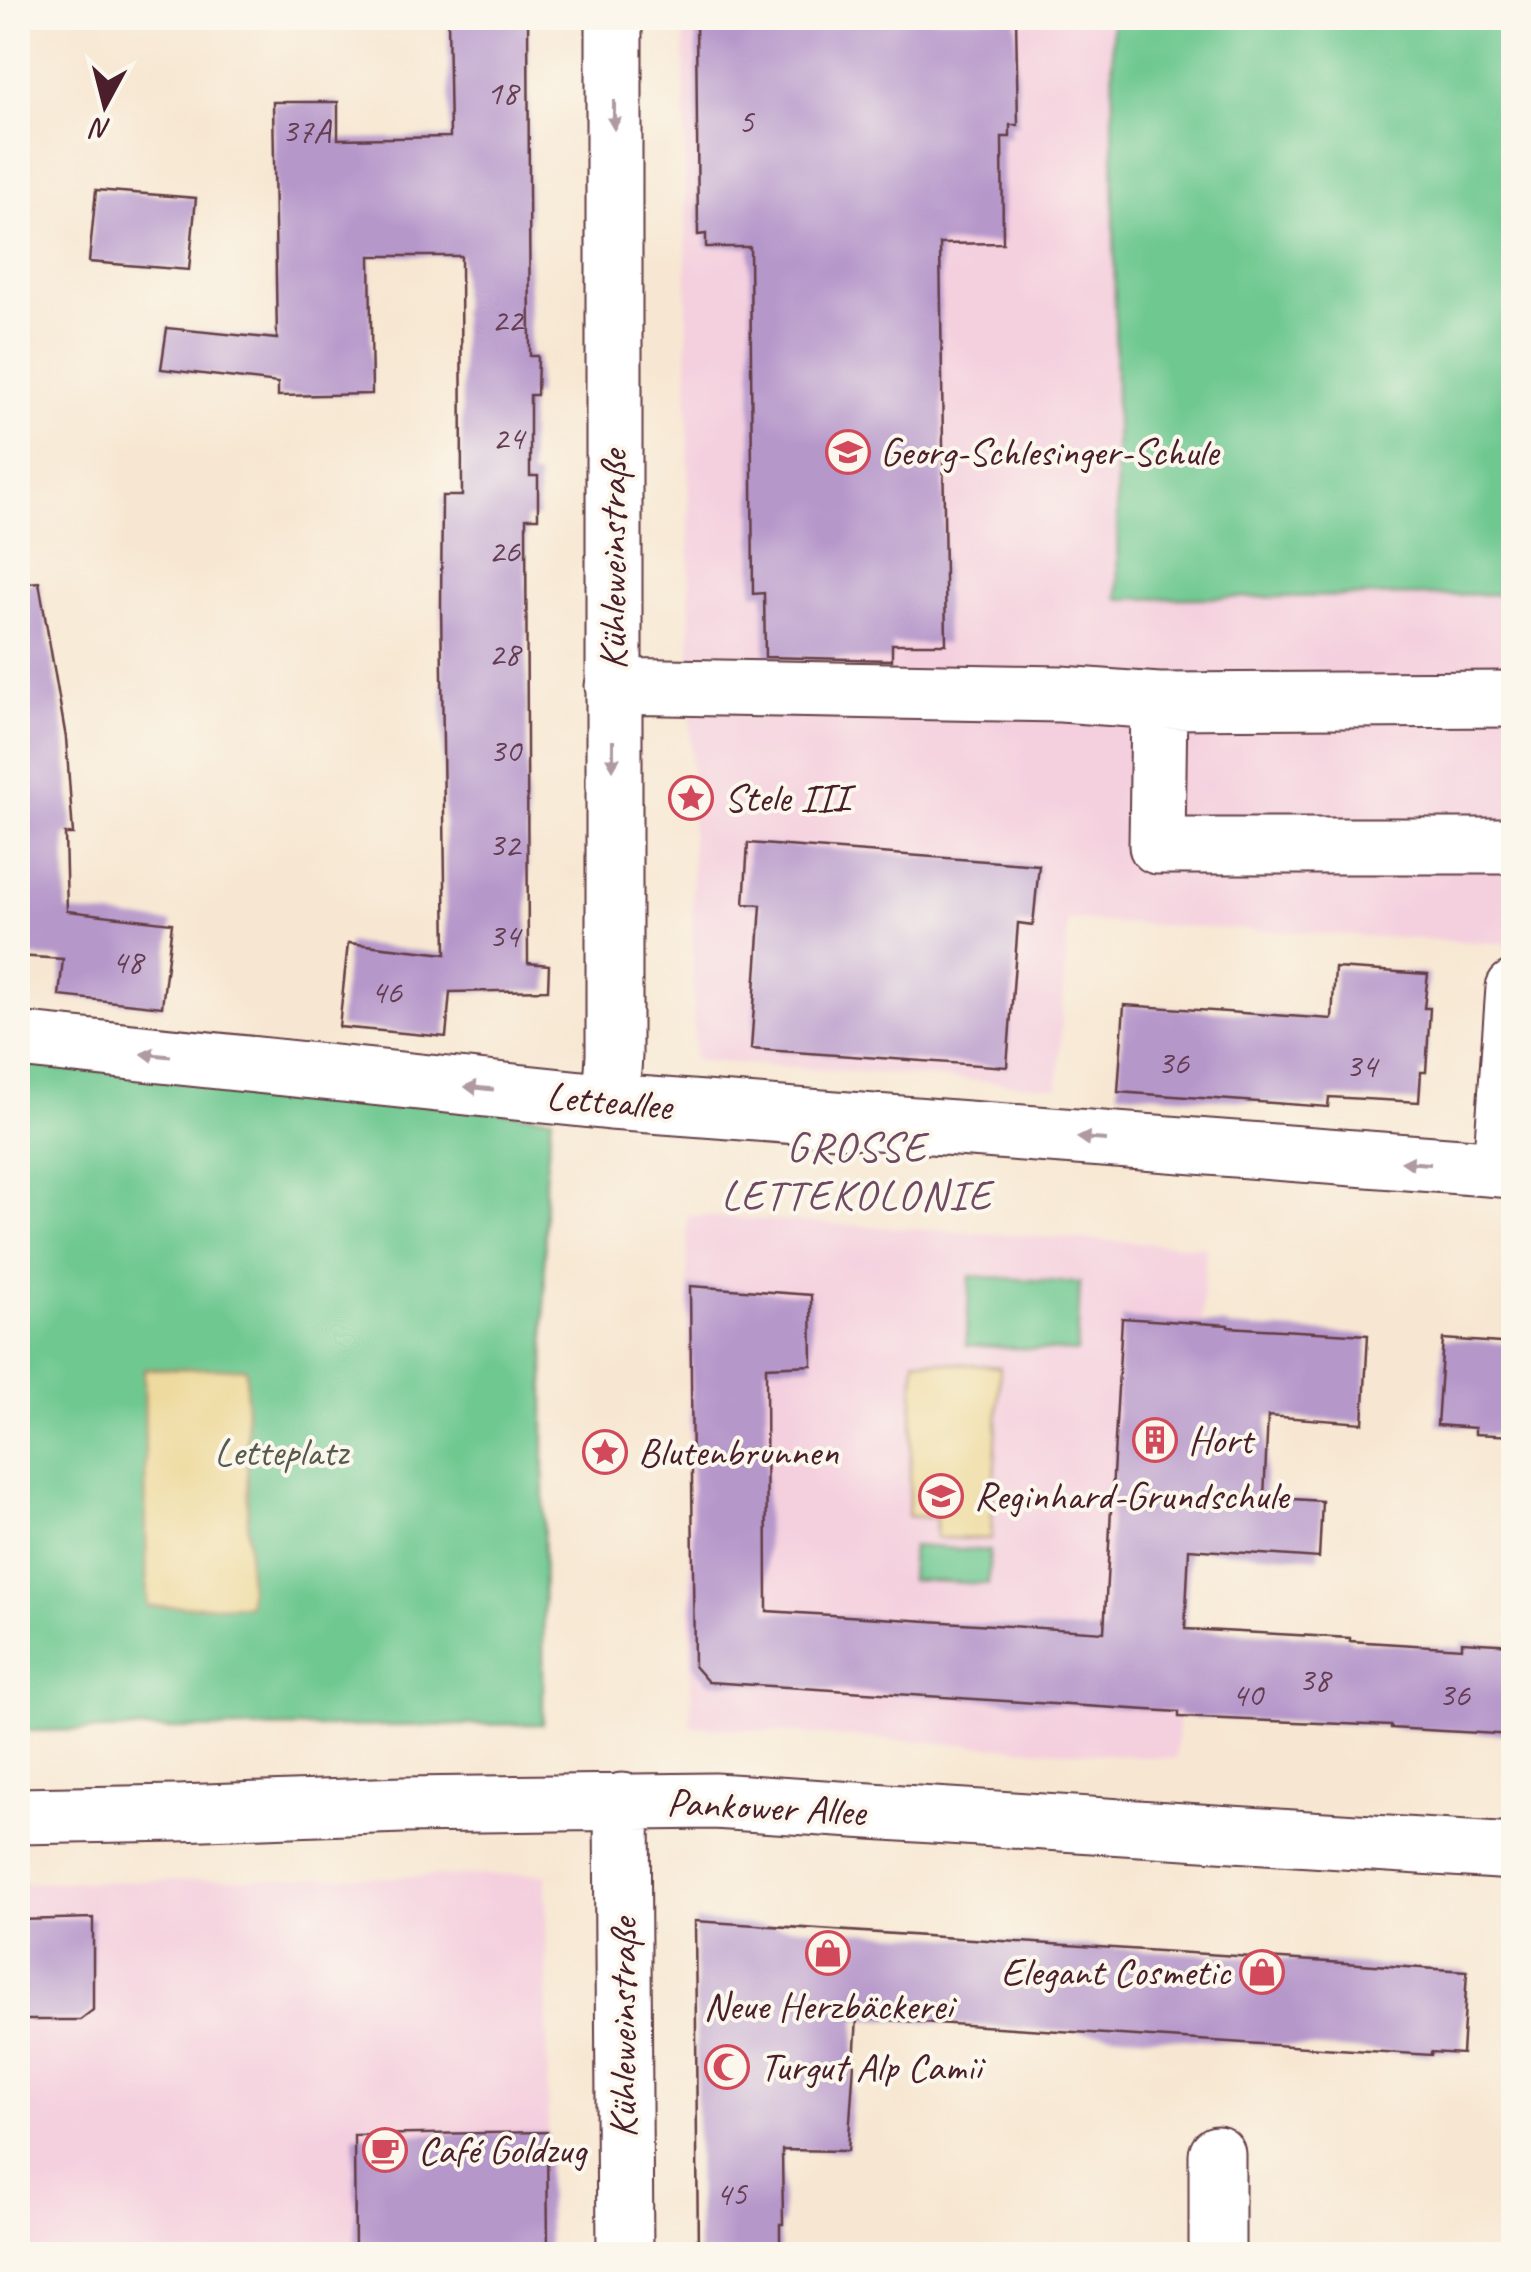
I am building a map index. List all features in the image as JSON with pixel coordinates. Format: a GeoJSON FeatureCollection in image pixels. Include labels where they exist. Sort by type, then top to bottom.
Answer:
{"type":"FeatureCollection","features":[{"type":"Feature","properties":{"kind":"street","name":"Kühleweinstraße"},"geometry":{"type":"LineString","coordinates":[[611,1102],[614,18]]}},
{"type":"Feature","properties":{"kind":"street"},"geometry":{"type":"LineString","coordinates":[[613,686],[1061,694],[1158,701],[1514,699]]}},
{"type":"Feature","properties":{"kind":"street"},"geometry":{"type":"LineString","coordinates":[[1158,701],[1156,846],[1514,846]]}},
{"type":"Feature","properties":{"kind":"street","name":"Letteallee"},"geometry":{"type":"LineString","coordinates":[[18,1040],[611,1102],[1508,1170],[1514,988]]}},
{"type":"Feature","properties":{"kind":"street","name":"Kühleweinstraße"},"geometry":{"type":"LineString","coordinates":[[622,1801],[625,2254]]}},
{"type":"Feature","properties":{"kind":"street","name":"Pankower Allee"},"geometry":{"type":"LineString","coordinates":[[18,1816],[714,1801],[1514,1852]]}},
{"type":"Feature","properties":{"kind":"street"},"geometry":{"type":"LineString","coordinates":[[1217,2154],[1217,2254]]}},
{"type":"Feature","properties":{"kind":"shaded area","name":"Georg-Schlesinger-Schule"},"geometry":{"type":"Polygon","coordinates":[[[684,18],[1513,18],[1513,944],[1068,920],[1058,1087],[694,1060],[684,18]]]}},
{"type":"Feature","properties":{"kind":"shaded area","name":"Reginhard-Grundschule"},"geometry":{"type":"Polygon","coordinates":[[[687,1215],[1206,1247],[1176,1759],[691,1726],[687,1215]]]}},
{"type":"Feature","properties":{"kind":"shaded area"},"geometry":{"type":"Polygon","coordinates":[[[546,1874],[549,2254],[18,2254],[18,1883],[546,1874]]]}},
{"type":"Feature","properties":{"kind":"green space"},"geometry":{"type":"Polygon","coordinates":[[[1112,18],[1513,18],[1513,594],[1118,599],[1112,18]]]}},
{"type":"Feature","properties":{"kind":"green space","name":"Letteplatz"},"geometry":{"type":"Polygon","coordinates":[[[18,1062],[552,1117],[545,1179],[543,1724],[18,1731],[18,1062]]]}},
{"type":"Feature","properties":{"kind":"green space"},"geometry":{"type":"Polygon","coordinates":[[[970,1276],[1080,1283],[1077,1352],[966,1345],[970,1276]]]}},
{"type":"Feature","properties":{"kind":"green space"},"geometry":{"type":"Polygon","coordinates":[[[912,1546],[990,1551],[988,1584],[910,1580],[912,1546]]]}},
{"type":"Feature","properties":{"kind":"sand"},"geometry":{"type":"Polygon","coordinates":[[[915,1360],[1000,1367],[991,1539],[936,1538],[936,1518],[908,1516],[915,1360]]]}},
{"type":"Feature","properties":{"kind":"sand"},"geometry":{"type":"Polygon","coordinates":[[[246,1368],[249,1605],[147,1607],[144,1369],[246,1368]]]}},
{"type":"Feature","properties":{"kind":"building"},"geometry":{"type":"Polygon","coordinates":[[[448,18],[528,18],[530,356],[538,356],[537,395],[530,395],[530,476],[538,476],[538,518],[526,518],[528,963],[549,965],[548,990],[450,992],[446,1037],[339,1027],[348,943],[446,954],[442,496],[462,496],[461,256],[370,256],[372,394],[278,396],[278,383],[161,369],[167,328],[277,339],[273,102],[338,102],[338,139],[450,137],[448,18]]]}},
{"type":"Feature","properties":{"kind":"building","name":"Georg-Schlesinger-Schule"},"geometry":{"type":"Polygon","coordinates":[[[696,18],[1016,18],[1018,125],[1010,125],[1010,137],[1002,137],[1003,243],[940,244],[946,644],[892,644],[892,660],[765,657],[764,593],[753,594],[750,247],[706,247],[706,234],[698,235],[696,18]]]}},
{"type":"Feature","properties":{"kind":"building"},"geometry":{"type":"Polygon","coordinates":[[[96,190],[196,198],[189,270],[89,262],[96,190]]]}},
{"type":"Feature","properties":{"kind":"building"},"geometry":{"type":"Polygon","coordinates":[[[39,582],[66,738],[73,834],[65,834],[67,911],[172,923],[162,1007],[59,996],[63,959],[18,956],[18,584],[39,582]]]}},
{"type":"Feature","properties":{"kind":"building"},"geometry":{"type":"Polygon","coordinates":[[[748,843],[1039,865],[1033,925],[1018,923],[1007,1067],[751,1049],[761,905],[744,904],[748,843]]]}},
{"type":"Feature","properties":{"kind":"building"},"geometry":{"type":"Polygon","coordinates":[[[1335,968],[1428,974],[1424,1008],[1430,1008],[1426,1072],[1421,1072],[1419,1102],[1329,1097],[1328,1107],[1118,1092],[1124,1005],[1332,1019],[1335,968]]]}},
{"type":"Feature","properties":{"kind":"building"},"geometry":{"type":"Polygon","coordinates":[[[690,1286],[811,1295],[812,1365],[766,1367],[767,1611],[1104,1632],[1122,1318],[1368,1335],[1363,1423],[1268,1416],[1264,1497],[1322,1501],[1319,1558],[1189,1549],[1185,1629],[1462,1648],[1462,1642],[1514,1645],[1514,1735],[1179,1717],[1179,1712],[708,1682],[694,1666],[690,1286]]]}},
{"type":"Feature","properties":{"kind":"building"},"geometry":{"type":"Polygon","coordinates":[[[1443,1339],[1514,1344],[1514,1436],[1475,1434],[1475,1428],[1437,1425],[1443,1339]]]}},
{"type":"Feature","properties":{"kind":"building"},"geometry":{"type":"Polygon","coordinates":[[[93,1918],[93,2010],[80,2020],[18,2020],[18,1920],[93,1918]]]}},
{"type":"Feature","properties":{"kind":"building"},"geometry":{"type":"Polygon","coordinates":[[[695,1921],[1467,1971],[1462,2054],[857,2018],[848,2151],[782,2150],[780,2254],[698,2254],[695,1921]]]}},
{"type":"Feature","properties":{"kind":"building"},"geometry":{"type":"Polygon","coordinates":[[[547,2132],[548,2254],[355,2254],[354,2135],[547,2132]]]}},
{"type":"Feature","properties":{"kind":"place","name":"Georg-Schlesinger-Schule"},"geometry":{"type":"Point","coordinates":[848,452]}},
{"type":"Feature","properties":{"kind":"place","name":"Stele III"},"geometry":{"type":"Point","coordinates":[691,798]}},
{"type":"Feature","properties":{"kind":"place","name":"Hort"},"geometry":{"type":"Point","coordinates":[1155,1440]}},
{"type":"Feature","properties":{"kind":"place","name":"Blutenbrunnen"},"geometry":{"type":"Point","coordinates":[605,1452]}},
{"type":"Feature","properties":{"kind":"place","name":"Reginhard-Grundschule"},"geometry":{"type":"Point","coordinates":[941,1496]}},
{"type":"Feature","properties":{"kind":"place","name":"Neue Herzbäckerei"},"geometry":{"type":"Point","coordinates":[828,1953]}},
{"type":"Feature","properties":{"kind":"place","name":"Elegant Cosmetic"},"geometry":{"type":"Point","coordinates":[1262,1972]}},
{"type":"Feature","properties":{"kind":"place","name":"Turgut Alp Camii"},"geometry":{"type":"Point","coordinates":[727,2067]}},
{"type":"Feature","properties":{"kind":"place","name":"Café Goldzug"},"geometry":{"type":"Point","coordinates":[385,2150]}},
{"type":"Feature","properties":{"kind":"district","name":"GROSSE LETTEKOLONIE"},"geometry":{"type":"Point","coordinates":[857,1171]}}]}
